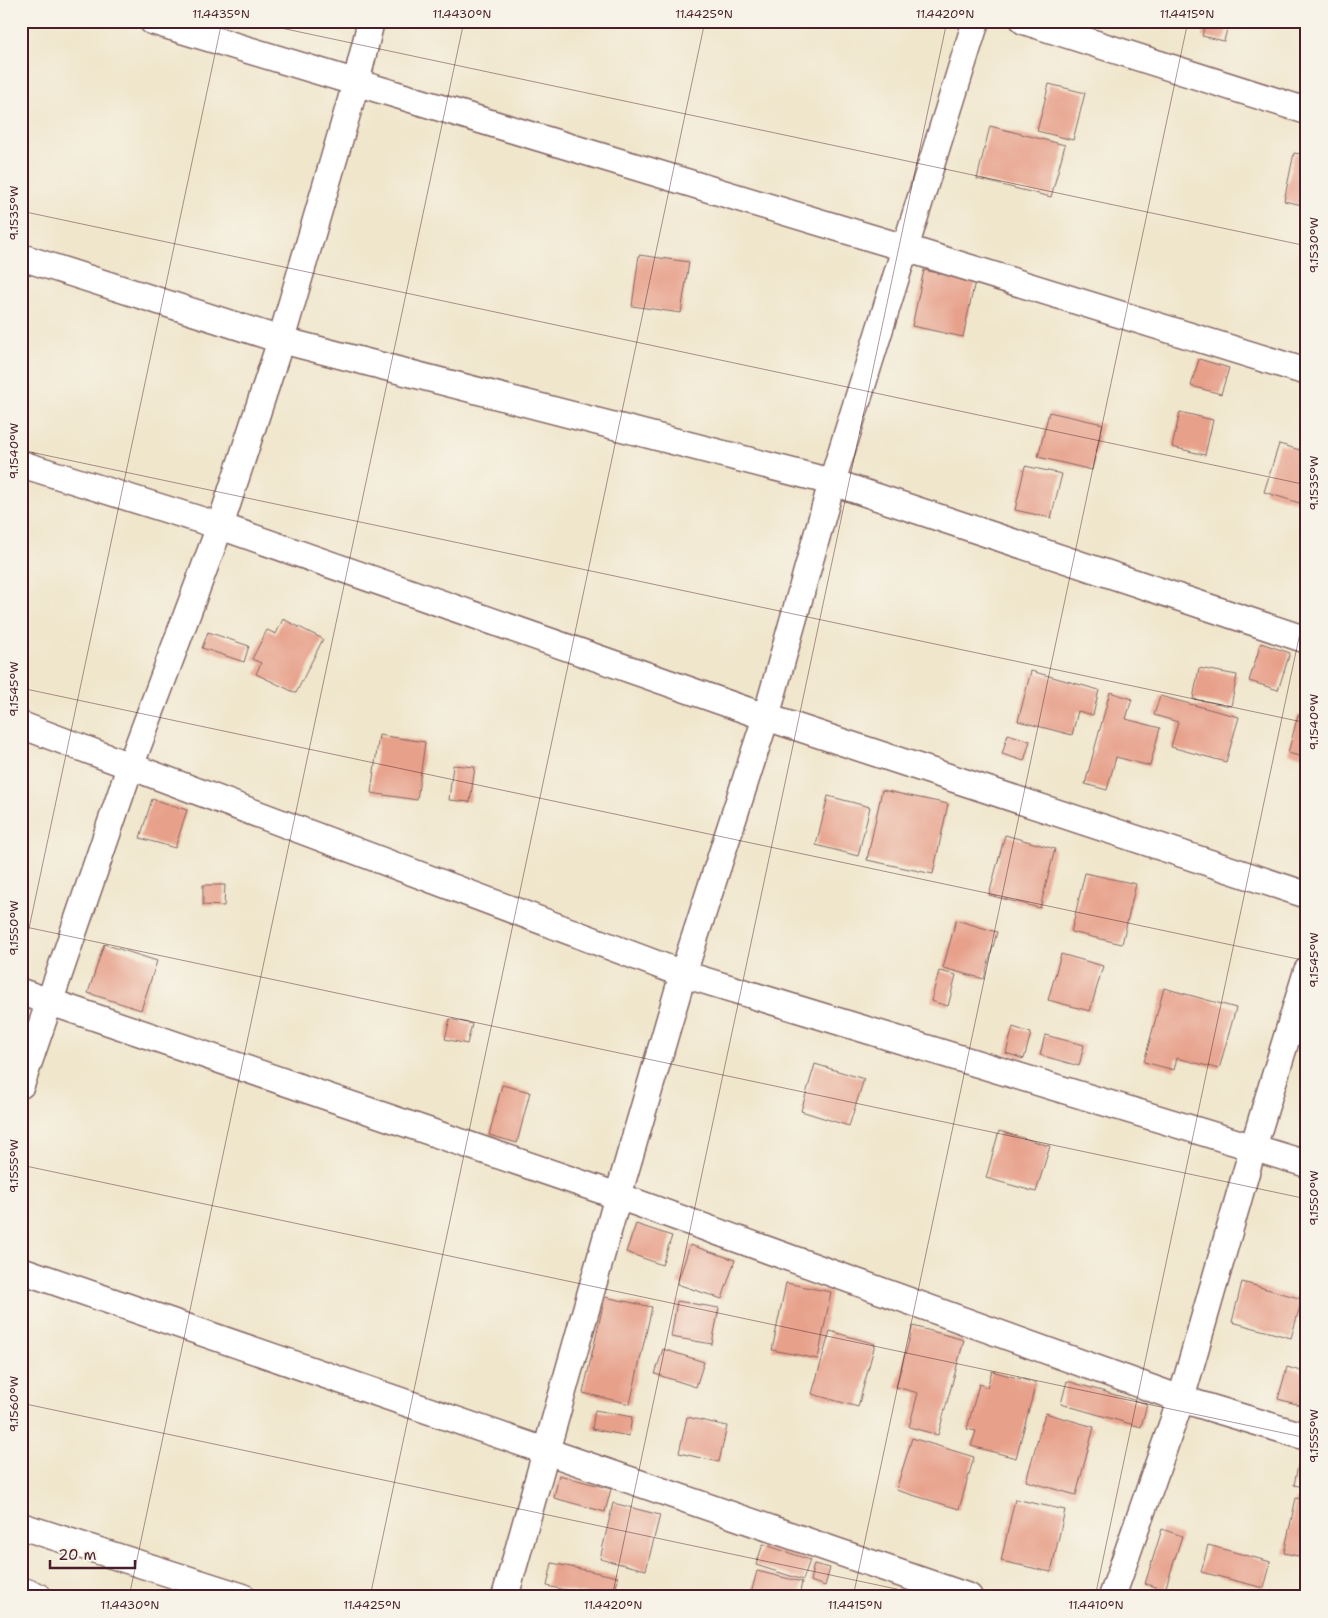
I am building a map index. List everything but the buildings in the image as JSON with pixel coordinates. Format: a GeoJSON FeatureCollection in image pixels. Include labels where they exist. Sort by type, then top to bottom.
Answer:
{"type":"FeatureCollection","features":[{"type":"Feature","properties":{"kind":"highway"},"geometry":{"type":"LineString","coordinates":[[21,1591],[38,1597]]}},
{"type":"Feature","properties":{"kind":"street"},"geometry":{"type":"LineString","coordinates":[[152,21],[905,248],[1307,372]]}},
{"type":"Feature","properties":{"kind":"street"},"geometry":{"type":"LineString","coordinates":[[21,1085],[130,767],[220,526],[281,340],[356,83],[371,21]]}},
{"type":"Feature","properties":{"kind":"street"},"geometry":{"type":"LineString","coordinates":[[505,1597],[618,1196],[683,974],[766,717],[832,482],[976,21]]}},
{"type":"Feature","properties":{"kind":"street"},"geometry":{"type":"LineString","coordinates":[[1024,21],[1307,111]]}},
{"type":"Feature","properties":{"kind":"street"},"geometry":{"type":"LineString","coordinates":[[21,257],[281,340],[832,482],[1307,640]]}},
{"type":"Feature","properties":{"kind":"street"},"geometry":{"type":"LineString","coordinates":[[21,464],[220,526],[766,717],[1307,895]]}},
{"type":"Feature","properties":{"kind":"street"},"geometry":{"type":"LineString","coordinates":[[21,725],[683,974],[1307,1164]]}},
{"type":"Feature","properties":{"kind":"street"},"geometry":{"type":"LineString","coordinates":[[1112,1597],[1180,1398],[1307,971]]}},
{"type":"Feature","properties":{"kind":"street"},"geometry":{"type":"LineString","coordinates":[[21,992],[618,1196],[1180,1398],[1307,1437]]}},
{"type":"Feature","properties":{"kind":"street"},"geometry":{"type":"LineString","coordinates":[[21,1270],[969,1597]]}},
{"type":"Feature","properties":{"kind":"street"},"geometry":{"type":"LineString","coordinates":[[21,1526],[243,1597]]}}]}
